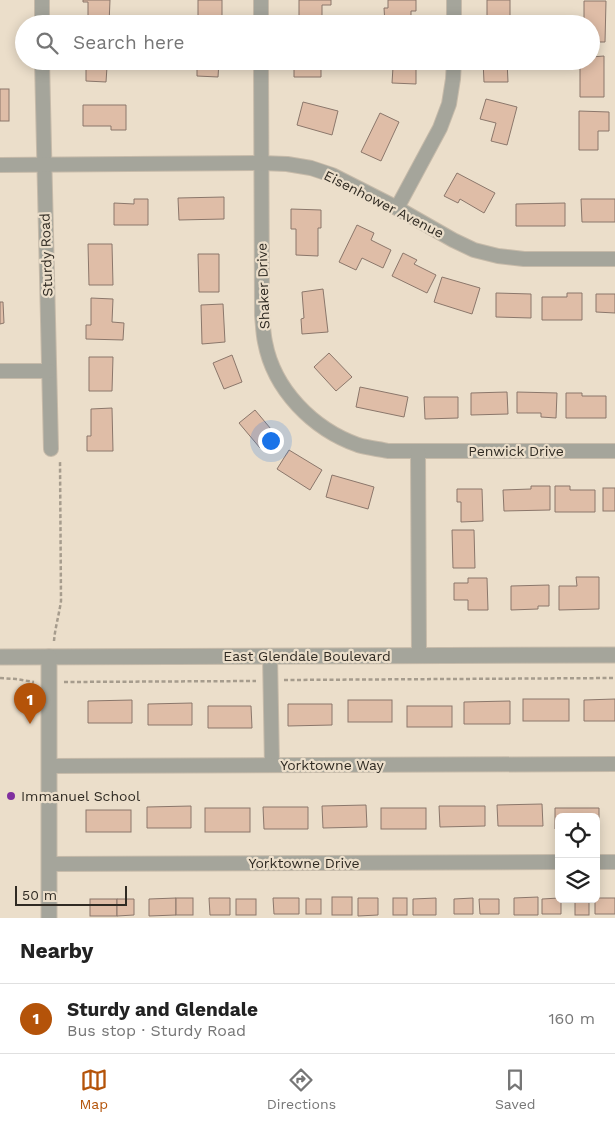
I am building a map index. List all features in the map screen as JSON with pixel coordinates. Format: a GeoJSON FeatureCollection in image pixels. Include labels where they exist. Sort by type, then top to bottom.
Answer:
{"type":"FeatureCollection","features":[{"type":"Feature","properties":{"kind":"street"},"geometry":{"type":"LineString","coordinates":[[42,0],[42,15]]}},
{"type":"Feature","properties":{"kind":"street"},"geometry":{"type":"LineString","coordinates":[[260,0],[261,15]]}},
{"type":"Feature","properties":{"kind":"street"},"geometry":{"type":"LineString","coordinates":[[454,0],[454,15]]}},
{"type":"Feature","properties":{"kind":"street","name":"Sturdy Road"},"geometry":{"type":"LineString","coordinates":[[42,70],[51,450]]}},
{"type":"Feature","properties":{"kind":"street","name":"Shaker Drive"},"geometry":{"type":"LineString","coordinates":[[261,70],[262,315],[265,343],[274,372],[288,394],[306,414],[331,433],[360,445],[388,451],[418,452]]}},
{"type":"Feature","properties":{"kind":"street"},"geometry":{"type":"LineString","coordinates":[[397,208],[440,128],[449,104],[453,70]]}},
{"type":"Feature","properties":{"kind":"street","name":"Eisenhower Avenue"},"geometry":{"type":"LineString","coordinates":[[0,165],[287,164],[311,168],[332,175],[474,250],[498,256],[524,259],[615,259]]}},
{"type":"Feature","properties":{"kind":"street"},"geometry":{"type":"LineString","coordinates":[[0,372],[49,371]]}},
{"type":"Feature","properties":{"kind":"street","name":"Penwick Drive"},"geometry":{"type":"LineString","coordinates":[[418,452],[615,451]]}},
{"type":"Feature","properties":{"kind":"street"},"geometry":{"type":"LineString","coordinates":[[418,452],[419,655]]}},
{"type":"Feature","properties":{"kind":"street","name":"East Glendale Boulevard"},"geometry":{"type":"LineString","coordinates":[[0,657],[615,655]]}},
{"type":"Feature","properties":{"kind":"street"},"geometry":{"type":"LineString","coordinates":[[270,656],[272,765]]}},
{"type":"Feature","properties":{"kind":"street"},"geometry":{"type":"LineString","coordinates":[[49,918],[49,682],[53,657]]}},
{"type":"Feature","properties":{"kind":"street","name":"Yorktowne Way"},"geometry":{"type":"LineString","coordinates":[[49,766],[615,764]]}},
{"type":"Feature","properties":{"kind":"street","name":"Yorktowne Drive"},"geometry":{"type":"LineString","coordinates":[[49,864],[555,862]]}},
{"type":"Feature","properties":{"kind":"street"},"geometry":{"type":"LineString","coordinates":[[600,862],[615,862]]}},
{"type":"Feature","properties":{"kind":"path"},"geometry":{"type":"LineString","coordinates":[[51,450],[60,449],[61,602],[55,630],[53,657]]}},
{"type":"Feature","properties":{"kind":"path"},"geometry":{"type":"LineString","coordinates":[[0,678],[30,682],[49,682],[615,678]]}},
{"type":"Feature","properties":{"kind":"building"},"geometry":{"type":"Polygon","coordinates":[[[83,0],[110,0],[109,15],[88,15],[88,2],[83,2],[83,0]]]}},
{"type":"Feature","properties":{"kind":"building"},"geometry":{"type":"Polygon","coordinates":[[[198,0],[222,0],[222,15],[198,15],[198,0]]]}},
{"type":"Feature","properties":{"kind":"building"},"geometry":{"type":"Polygon","coordinates":[[[299,0],[331,0],[331,5],[322,5],[322,15],[299,15],[299,0]]]}},
{"type":"Feature","properties":{"kind":"building"},"geometry":{"type":"Polygon","coordinates":[[[388,0],[416,0],[416,11],[411,11],[411,15],[384,15],[384,8],[388,8],[388,0]]]}},
{"type":"Feature","properties":{"kind":"building"},"geometry":{"type":"Polygon","coordinates":[[[487,0],[510,0],[510,15],[487,15],[487,0]]]}},
{"type":"Feature","properties":{"kind":"building"},"geometry":{"type":"Polygon","coordinates":[[[584,1],[606,1],[605,42],[600,42],[600,15],[584,15],[584,1]]]}},
{"type":"Feature","properties":{"kind":"building"},"geometry":{"type":"Polygon","coordinates":[[[600,56],[604,56],[604,97],[580,97],[580,70],[600,70],[600,56]]]}},
{"type":"Feature","properties":{"kind":"building"},"geometry":{"type":"Polygon","coordinates":[[[86,70],[107,70],[106,82],[86,81],[86,70]]]}},
{"type":"Feature","properties":{"kind":"building"},"geometry":{"type":"Polygon","coordinates":[[[197,70],[218,70],[218,77],[197,76],[197,70]]]}},
{"type":"Feature","properties":{"kind":"building"},"geometry":{"type":"Polygon","coordinates":[[[294,70],[321,70],[321,77],[294,77],[294,70]]]}},
{"type":"Feature","properties":{"kind":"building"},"geometry":{"type":"Polygon","coordinates":[[[393,70],[416,70],[416,84],[392,83],[393,70]]]}},
{"type":"Feature","properties":{"kind":"building"},"geometry":{"type":"Polygon","coordinates":[[[483,70],[507,70],[508,82],[484,82],[483,70]]]}},
{"type":"Feature","properties":{"kind":"building"},"geometry":{"type":"Polygon","coordinates":[[[0,89],[9,89],[9,121],[0,121],[0,89]]]}},
{"type":"Feature","properties":{"kind":"building"},"geometry":{"type":"Polygon","coordinates":[[[486,99],[517,107],[507,145],[491,141],[496,123],[480,119],[486,99]]]}},
{"type":"Feature","properties":{"kind":"building"},"geometry":{"type":"Polygon","coordinates":[[[303,102],[338,111],[332,135],[297,125],[303,102]]]}},
{"type":"Feature","properties":{"kind":"building"},"geometry":{"type":"Polygon","coordinates":[[[83,105],[126,105],[126,130],[111,130],[111,126],[83,126],[83,105]]]}},
{"type":"Feature","properties":{"kind":"building"},"geometry":{"type":"Polygon","coordinates":[[[579,111],[609,112],[609,131],[598,131],[598,150],[579,150],[579,111]]]}},
{"type":"Feature","properties":{"kind":"building"},"geometry":{"type":"Polygon","coordinates":[[[380,113],[399,122],[381,161],[361,152],[380,113]]]}},
{"type":"Feature","properties":{"kind":"building"},"geometry":{"type":"Polygon","coordinates":[[[457,173],[495,193],[484,213],[460,199],[458,203],[444,196],[457,173]]]}},
{"type":"Feature","properties":{"kind":"building"},"geometry":{"type":"Polygon","coordinates":[[[224,197],[224,219],[179,220],[178,198],[224,197]]]}},
{"type":"Feature","properties":{"kind":"building"},"geometry":{"type":"Polygon","coordinates":[[[134,199],[148,199],[148,225],[114,225],[114,203],[134,204],[134,199]]]}},
{"type":"Feature","properties":{"kind":"building"},"geometry":{"type":"Polygon","coordinates":[[[581,199],[615,199],[615,222],[582,222],[581,199]]]}},
{"type":"Feature","properties":{"kind":"building"},"geometry":{"type":"Polygon","coordinates":[[[565,203],[565,226],[516,226],[516,204],[565,203]]]}},
{"type":"Feature","properties":{"kind":"building"},"geometry":{"type":"Polygon","coordinates":[[[291,209],[321,210],[321,228],[318,228],[318,256],[296,255],[296,229],[291,229],[291,209]]]}},
{"type":"Feature","properties":{"kind":"building"},"geometry":{"type":"Polygon","coordinates":[[[357,225],[374,233],[371,240],[391,250],[383,268],[362,258],[356,270],[339,262],[357,225]]]}},
{"type":"Feature","properties":{"kind":"building"},"geometry":{"type":"Polygon","coordinates":[[[88,244],[112,244],[113,285],[89,285],[88,244]]]}},
{"type":"Feature","properties":{"kind":"building"},"geometry":{"type":"Polygon","coordinates":[[[403,253],[417,260],[414,264],[436,275],[427,293],[392,276],[403,253]]]}},
{"type":"Feature","properties":{"kind":"building"},"geometry":{"type":"Polygon","coordinates":[[[198,254],[219,254],[219,292],[199,292],[198,254]]]}},
{"type":"Feature","properties":{"kind":"building"},"geometry":{"type":"Polygon","coordinates":[[[442,277],[480,288],[472,314],[434,302],[442,277]]]}},
{"type":"Feature","properties":{"kind":"building"},"geometry":{"type":"Polygon","coordinates":[[[323,289],[328,332],[302,334],[301,319],[304,318],[302,292],[323,289]]]}},
{"type":"Feature","properties":{"kind":"building"},"geometry":{"type":"Polygon","coordinates":[[[496,293],[531,294],[531,318],[496,317],[496,293]]]}},
{"type":"Feature","properties":{"kind":"building"},"geometry":{"type":"Polygon","coordinates":[[[567,293],[582,293],[582,320],[542,320],[542,297],[567,297],[567,293]]]}},
{"type":"Feature","properties":{"kind":"building"},"geometry":{"type":"Polygon","coordinates":[[[596,294],[615,294],[615,313],[596,312],[596,294]]]}},
{"type":"Feature","properties":{"kind":"building"},"geometry":{"type":"Polygon","coordinates":[[[91,298],[113,299],[112,322],[124,323],[123,340],[86,339],[86,325],[91,325],[91,298]]]}},
{"type":"Feature","properties":{"kind":"building"},"geometry":{"type":"Polygon","coordinates":[[[0,302],[3,302],[4,323],[0,324],[0,302]]]}},
{"type":"Feature","properties":{"kind":"building"},"geometry":{"type":"Polygon","coordinates":[[[223,304],[225,342],[202,344],[201,305],[223,304]]]}},
{"type":"Feature","properties":{"kind":"building"},"geometry":{"type":"Polygon","coordinates":[[[329,353],[352,377],[336,391],[314,367],[329,353]]]}},
{"type":"Feature","properties":{"kind":"building"},"geometry":{"type":"Polygon","coordinates":[[[232,355],[242,382],[224,389],[213,363],[232,355]]]}},
{"type":"Feature","properties":{"kind":"building"},"geometry":{"type":"Polygon","coordinates":[[[89,357],[113,357],[112,391],[89,391],[89,357]]]}},
{"type":"Feature","properties":{"kind":"building"},"geometry":{"type":"Polygon","coordinates":[[[360,387],[408,397],[404,417],[356,407],[360,387]]]}},
{"type":"Feature","properties":{"kind":"building"},"geometry":{"type":"Polygon","coordinates":[[[507,392],[508,414],[471,415],[471,393],[507,392]]]}},
{"type":"Feature","properties":{"kind":"building"},"geometry":{"type":"Polygon","coordinates":[[[517,392],[557,393],[556,418],[541,417],[541,413],[517,413],[517,392]]]}},
{"type":"Feature","properties":{"kind":"building"},"geometry":{"type":"Polygon","coordinates":[[[566,393],[582,393],[582,396],[606,396],[606,418],[566,418],[566,393]]]}},
{"type":"Feature","properties":{"kind":"building"},"geometry":{"type":"Polygon","coordinates":[[[424,397],[458,397],[458,418],[425,419],[424,397]]]}},
{"type":"Feature","properties":{"kind":"building"},"geometry":{"type":"Polygon","coordinates":[[[112,408],[113,451],[87,451],[87,436],[91,436],[91,409],[112,408]]]}},
{"type":"Feature","properties":{"kind":"building"},"geometry":{"type":"Polygon","coordinates":[[[255,410],[276,435],[260,448],[239,423],[255,410]]]}},
{"type":"Feature","properties":{"kind":"building"},"geometry":{"type":"Polygon","coordinates":[[[289,450],[322,470],[310,490],[277,469],[289,450]]]}},
{"type":"Feature","properties":{"kind":"building"},"geometry":{"type":"Polygon","coordinates":[[[332,475],[374,487],[368,509],[326,497],[332,475]]]}},
{"type":"Feature","properties":{"kind":"building"},"geometry":{"type":"Polygon","coordinates":[[[531,486],[550,486],[550,510],[504,511],[503,490],[531,489],[531,486]]]}},
{"type":"Feature","properties":{"kind":"building"},"geometry":{"type":"Polygon","coordinates":[[[555,486],[570,486],[570,490],[595,490],[595,512],[555,512],[555,486]]]}},
{"type":"Feature","properties":{"kind":"building"},"geometry":{"type":"Polygon","coordinates":[[[603,488],[615,488],[615,511],[603,511],[603,488]]]}},
{"type":"Feature","properties":{"kind":"building"},"geometry":{"type":"Polygon","coordinates":[[[457,489],[482,489],[483,521],[461,522],[461,502],[457,502],[457,489]]]}},
{"type":"Feature","properties":{"kind":"building"},"geometry":{"type":"Polygon","coordinates":[[[452,530],[474,530],[475,568],[453,568],[452,530]]]}},
{"type":"Feature","properties":{"kind":"building"},"geometry":{"type":"Polygon","coordinates":[[[576,577],[599,577],[599,609],[559,610],[559,586],[577,586],[576,577]]]}},
{"type":"Feature","properties":{"kind":"building"},"geometry":{"type":"Polygon","coordinates":[[[468,578],[487,578],[488,610],[468,610],[468,600],[454,600],[454,583],[468,583],[468,578]]]}},
{"type":"Feature","properties":{"kind":"building"},"geometry":{"type":"Polygon","coordinates":[[[549,585],[549,606],[538,606],[538,609],[511,610],[511,586],[549,585]]]}},
{"type":"Feature","properties":{"kind":"building"},"geometry":{"type":"Polygon","coordinates":[[[523,699],[569,699],[569,721],[523,721],[523,699]]]}},
{"type":"Feature","properties":{"kind":"building"},"geometry":{"type":"Polygon","coordinates":[[[615,699],[615,721],[584,721],[584,700],[615,699]]]}},
{"type":"Feature","properties":{"kind":"building"},"geometry":{"type":"Polygon","coordinates":[[[132,700],[132,723],[88,723],[88,701],[132,700]]]}},
{"type":"Feature","properties":{"kind":"building"},"geometry":{"type":"Polygon","coordinates":[[[348,700],[392,700],[392,722],[348,722],[348,700]]]}},
{"type":"Feature","properties":{"kind":"building"},"geometry":{"type":"Polygon","coordinates":[[[510,701],[510,724],[464,724],[464,702],[510,701]]]}},
{"type":"Feature","properties":{"kind":"building"},"geometry":{"type":"Polygon","coordinates":[[[192,703],[192,725],[148,725],[148,704],[192,703]]]}},
{"type":"Feature","properties":{"kind":"building"},"geometry":{"type":"Polygon","coordinates":[[[288,704],[332,704],[332,725],[288,726],[288,704]]]}},
{"type":"Feature","properties":{"kind":"building"},"geometry":{"type":"Polygon","coordinates":[[[208,706],[251,706],[252,728],[208,728],[208,706]]]}},
{"type":"Feature","properties":{"kind":"building"},"geometry":{"type":"Polygon","coordinates":[[[407,706],[452,706],[452,727],[407,727],[407,706]]]}},
{"type":"Feature","properties":{"kind":"building"},"geometry":{"type":"Polygon","coordinates":[[[542,804],[543,826],[498,826],[497,805],[542,804]]]}},
{"type":"Feature","properties":{"kind":"building"},"geometry":{"type":"Polygon","coordinates":[[[366,805],[367,827],[323,828],[322,806],[366,805]]]}},
{"type":"Feature","properties":{"kind":"building"},"geometry":{"type":"Polygon","coordinates":[[[191,806],[191,828],[147,828],[147,807],[191,806]]]}},
{"type":"Feature","properties":{"kind":"building"},"geometry":{"type":"Polygon","coordinates":[[[439,806],[485,806],[485,826],[440,827],[439,806]]]}},
{"type":"Feature","properties":{"kind":"building"},"geometry":{"type":"Polygon","coordinates":[[[263,807],[308,807],[308,829],[264,829],[263,807]]]}},
{"type":"Feature","properties":{"kind":"building"},"geometry":{"type":"Polygon","coordinates":[[[205,808],[250,808],[250,832],[205,832],[205,808]]]}},
{"type":"Feature","properties":{"kind":"building"},"geometry":{"type":"Polygon","coordinates":[[[381,808],[426,808],[426,829],[381,829],[381,808]]]}},
{"type":"Feature","properties":{"kind":"building"},"geometry":{"type":"Polygon","coordinates":[[[555,808],[599,808],[599,813],[555,813],[555,808]]]}},
{"type":"Feature","properties":{"kind":"building"},"geometry":{"type":"Polygon","coordinates":[[[86,810],[131,810],[131,832],[86,832],[86,810]]]}},
{"type":"Feature","properties":{"kind":"building"},"geometry":{"type":"Polygon","coordinates":[[[332,897],[352,897],[352,915],[332,915],[332,897]]]}},
{"type":"Feature","properties":{"kind":"building"},"geometry":{"type":"Polygon","coordinates":[[[538,897],[538,915],[514,915],[514,898],[538,897]]]}},
{"type":"Feature","properties":{"kind":"building"},"geometry":{"type":"Polygon","coordinates":[[[176,898],[176,915],[149,916],[149,899],[176,898]]]}},
{"type":"Feature","properties":{"kind":"building"},"geometry":{"type":"Polygon","coordinates":[[[176,898],[193,898],[193,915],[176,915],[176,898]]]}},
{"type":"Feature","properties":{"kind":"building"},"geometry":{"type":"Polygon","coordinates":[[[209,898],[230,898],[230,915],[210,915],[209,898]]]}},
{"type":"Feature","properties":{"kind":"building"},"geometry":{"type":"Polygon","coordinates":[[[273,898],[299,898],[299,914],[274,914],[273,898]]]}},
{"type":"Feature","properties":{"kind":"building"},"geometry":{"type":"Polygon","coordinates":[[[358,898],[378,898],[378,915],[358,916],[358,898]]]}},
{"type":"Feature","properties":{"kind":"building"},"geometry":{"type":"Polygon","coordinates":[[[393,898],[407,898],[407,915],[393,915],[393,898]]]}},
{"type":"Feature","properties":{"kind":"building"},"geometry":{"type":"Polygon","coordinates":[[[436,898],[436,915],[413,915],[413,899],[436,898]]]}},
{"type":"Feature","properties":{"kind":"building"},"geometry":{"type":"Polygon","coordinates":[[[473,898],[473,914],[454,914],[454,899],[473,898]]]}},
{"type":"Feature","properties":{"kind":"building"},"geometry":{"type":"Polygon","coordinates":[[[555,898],[555,903],[561,903],[561,914],[542,914],[542,899],[555,898]]]}},
{"type":"Feature","properties":{"kind":"building"},"geometry":{"type":"Polygon","coordinates":[[[600,898],[615,898],[615,914],[595,914],[595,903],[600,903],[600,898]]]}},
{"type":"Feature","properties":{"kind":"building"},"geometry":{"type":"Polygon","coordinates":[[[90,899],[117,899],[117,916],[90,916],[90,899]]]}},
{"type":"Feature","properties":{"kind":"building"},"geometry":{"type":"Polygon","coordinates":[[[117,899],[134,899],[134,915],[117,916],[117,899]]]}},
{"type":"Feature","properties":{"kind":"building"},"geometry":{"type":"Polygon","coordinates":[[[236,899],[256,899],[256,915],[236,915],[236,899]]]}},
{"type":"Feature","properties":{"kind":"building"},"geometry":{"type":"Polygon","coordinates":[[[306,899],[321,899],[321,914],[306,914],[306,899]]]}},
{"type":"Feature","properties":{"kind":"building"},"geometry":{"type":"Polygon","coordinates":[[[479,899],[499,899],[499,914],[480,914],[479,899]]]}},
{"type":"Feature","properties":{"kind":"building"},"geometry":{"type":"Polygon","coordinates":[[[575,903],[589,903],[589,915],[575,915],[575,903]]]}},
{"type":"Feature","properties":{"kind":"place","name":"Sturdy and Glendale"},"geometry":{"type":"Point","coordinates":[30,724]}},
{"type":"Feature","properties":{"kind":"place","name":"Immanuel School"},"geometry":{"type":"Point","coordinates":[11,796]}}]}
